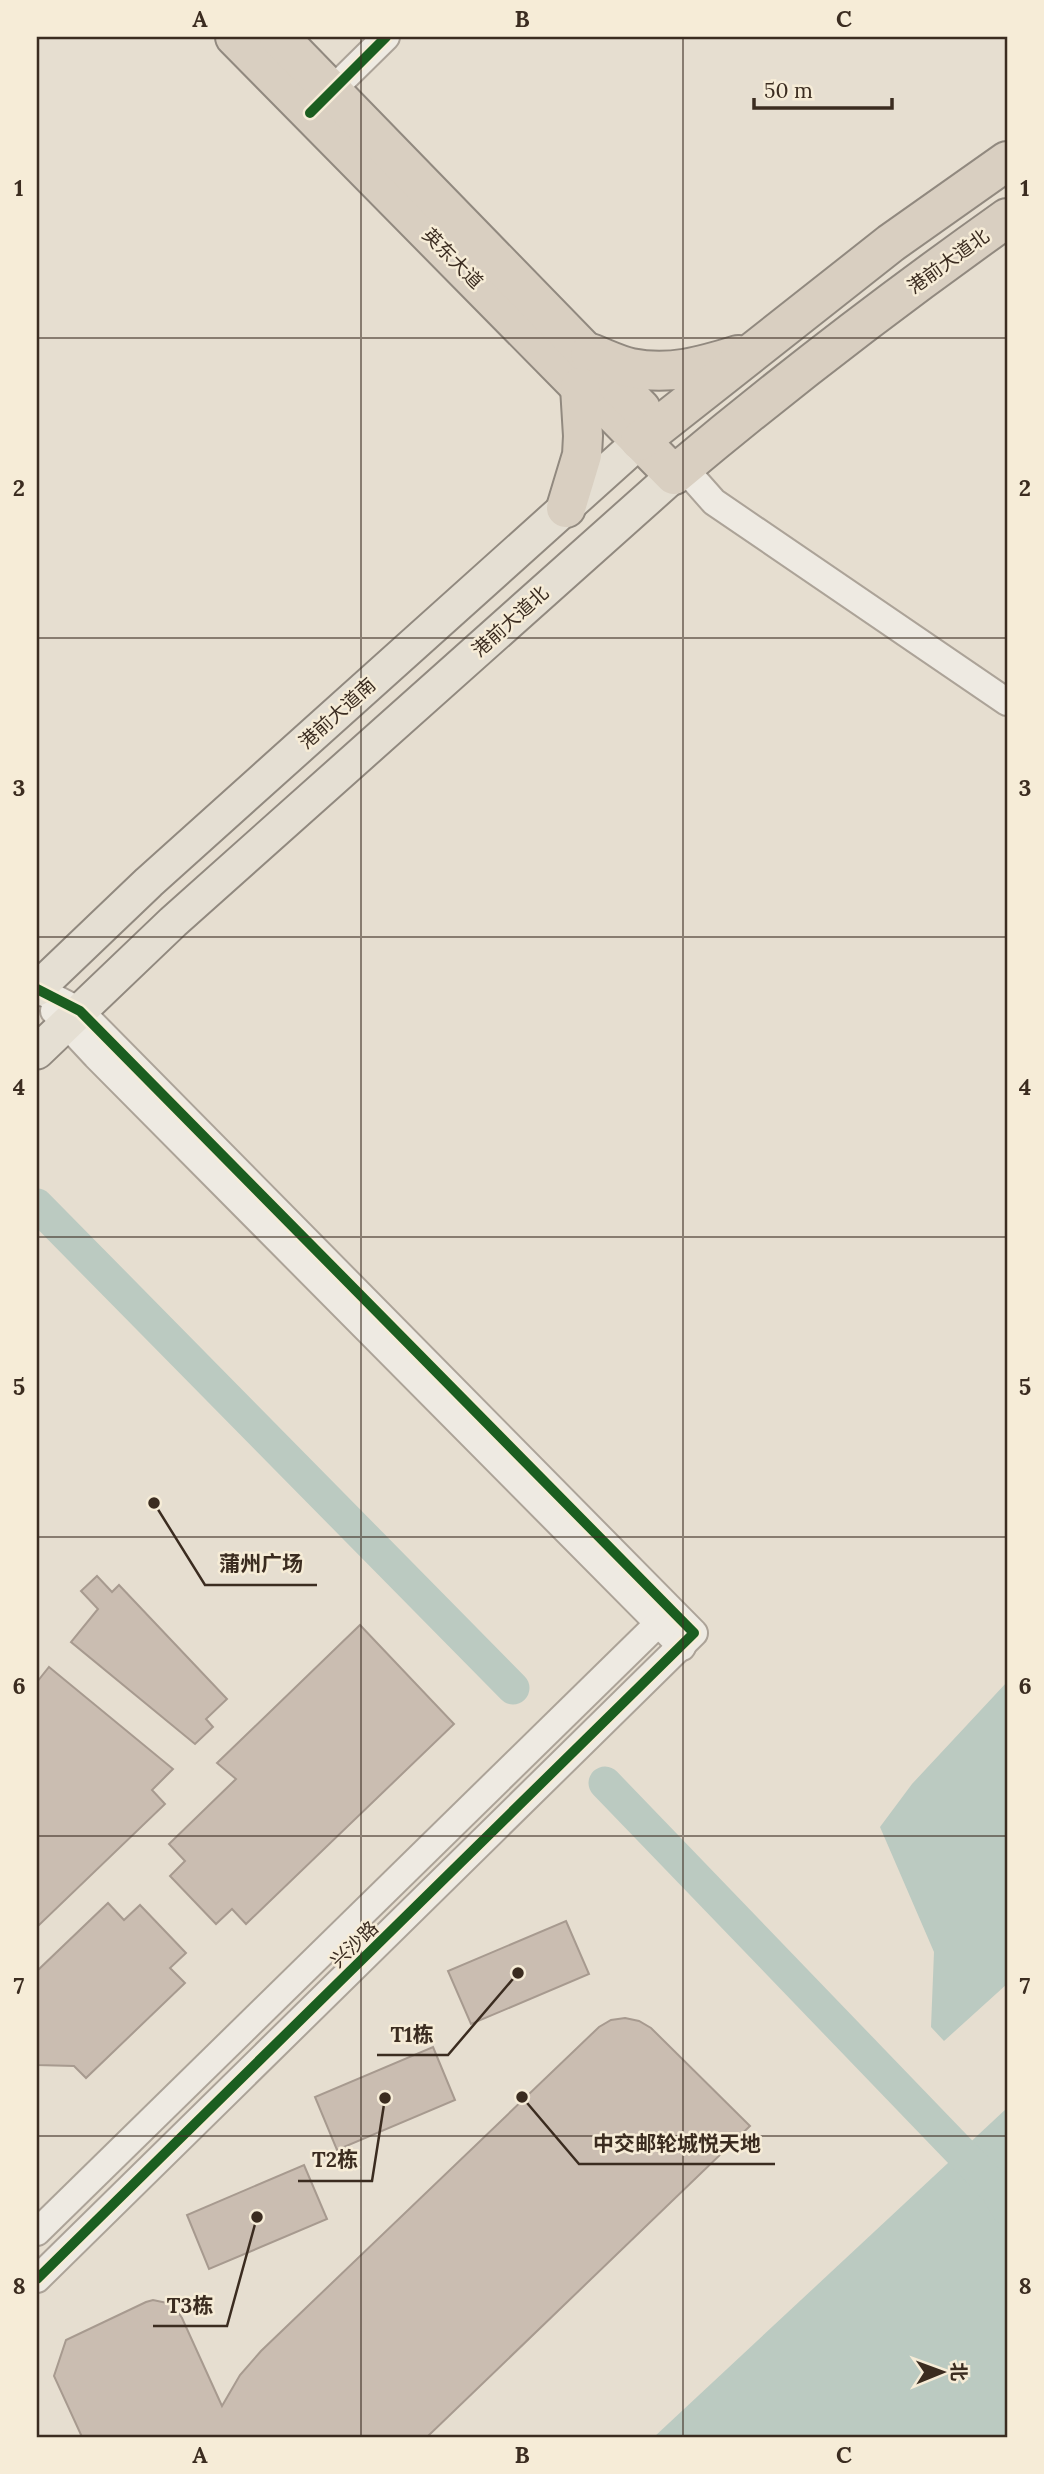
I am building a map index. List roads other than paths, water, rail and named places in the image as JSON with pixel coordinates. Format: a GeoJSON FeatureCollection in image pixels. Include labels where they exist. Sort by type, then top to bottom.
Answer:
{"type":"FeatureCollection","features":[{"type":"Feature","properties":{"kind":"highway","name":"英东大道"},"geometry":{"type":"LineString","coordinates":[[235,37],[321,102],[522,284],[609,409],[649,434],[682,467]]}},
{"type":"Feature","properties":{"kind":"highway","name":"英东大道"},"geometry":{"type":"LineString","coordinates":[[279,37],[321,102]]}},
{"type":"Feature","properties":{"kind":"highway"},"geometry":{"type":"LineString","coordinates":[[649,434],[891,243],[1007,161]]}},
{"type":"Feature","properties":{"kind":"highway","name":"港前大道北"},"geometry":{"type":"LineString","coordinates":[[682,467],[919,280],[1007,218]]}},
{"type":"Feature","properties":{"kind":"highway"},"geometry":{"type":"LineString","coordinates":[[788,325],[813,364]]}},
{"type":"Feature","properties":{"kind":"highway"},"geometry":{"type":"LineString","coordinates":[[566,508],[582,454],[582,369],[631,368],[658,372],[702,366],[757,349]]}},
{"type":"Feature","properties":{"kind":"main road","name":"港前大道南"},"geometry":{"type":"LineString","coordinates":[[37,989],[149,882],[649,434]]}},
{"type":"Feature","properties":{"kind":"main road","name":"港前大道北"},"geometry":{"type":"LineString","coordinates":[[37,1052],[173,922],[682,467]]}},
{"type":"Feature","properties":{"kind":"main road"},"geometry":{"type":"LineString","coordinates":[[517,551],[549,586]]}},
{"type":"Feature","properties":{"kind":"street"},"geometry":{"type":"LineString","coordinates":[[321,102],[386,37]]}},
{"type":"Feature","properties":{"kind":"street"},"geometry":{"type":"LineString","coordinates":[[682,467],[714,502],[1007,702]]}},
{"type":"Feature","properties":{"kind":"street"},"geometry":{"type":"LineString","coordinates":[[37,989],[73,1018],[665,1616]]}},
{"type":"Feature","properties":{"kind":"street","name":"兴沙路"},"geometry":{"type":"LineString","coordinates":[[37,2232],[665,1616],[688,1640],[37,2279]]}},
{"type":"Feature","properties":{"kind":"waterway"},"geometry":{"type":"LineString","coordinates":[[37,1205],[513,1688]]}},
{"type":"Feature","properties":{"kind":"waterway"},"geometry":{"type":"LineString","coordinates":[[605,1783],[997,2190],[1007,2208]]}},
{"type":"Feature","properties":{"kind":"place","name":"蒲州广场"},"geometry":{"type":"Point","coordinates":[154,1503]}},
{"type":"Feature","properties":{"kind":"place","name":"T1栋"},"geometry":{"type":"Point","coordinates":[518,1973]}},
{"type":"Feature","properties":{"kind":"place","name":"中交邮轮城悦天地"},"geometry":{"type":"Point","coordinates":[522,2097]}},
{"type":"Feature","properties":{"kind":"place","name":"T2栋"},"geometry":{"type":"Point","coordinates":[385,2098]}},
{"type":"Feature","properties":{"kind":"place","name":"T3栋"},"geometry":{"type":"Point","coordinates":[257,2217]}}]}
